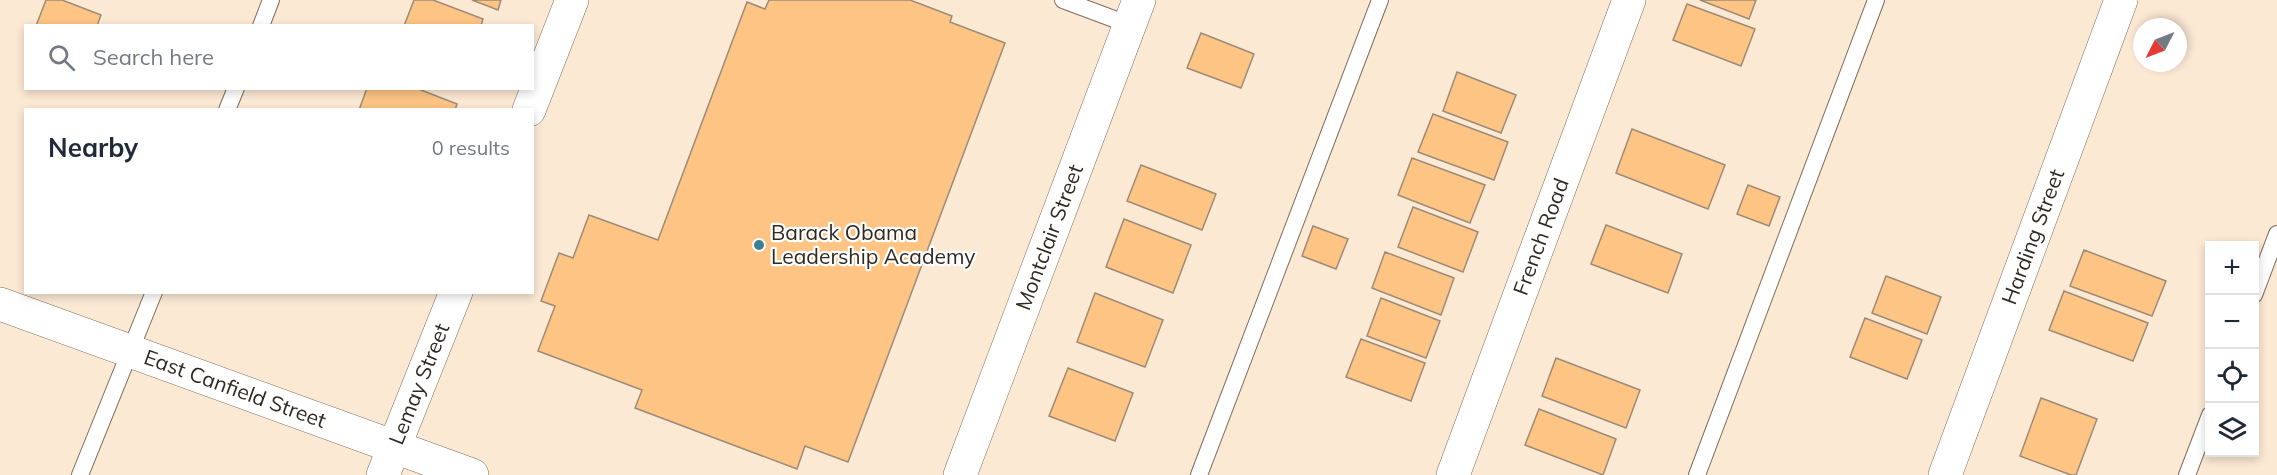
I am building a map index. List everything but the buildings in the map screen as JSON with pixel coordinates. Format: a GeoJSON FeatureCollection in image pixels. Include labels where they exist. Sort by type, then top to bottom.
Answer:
{"type":"FeatureCollection","features":[{"type":"Feature","properties":{"kind":"street"},"geometry":{"type":"LineString","coordinates":[[530,108],[572,0]]}},
{"type":"Feature","properties":{"kind":"street","name":"French Road"},"geometry":{"type":"LineString","coordinates":[[1453,475],[1629,0]]}},
{"type":"Feature","properties":{"kind":"street","name":"Harding Street"},"geometry":{"type":"LineString","coordinates":[[1945,475],[2121,0]]}},
{"type":"Feature","properties":{"kind":"street","name":"Montclair Street"},"geometry":{"type":"LineString","coordinates":[[960,475],[1134,13]]}},
{"type":"Feature","properties":{"kind":"street","name":"Lemay Street"},"geometry":{"type":"LineString","coordinates":[[388,461],[455,294]]}},
{"type":"Feature","properties":{"kind":"street","name":"East Canfield Street"},"geometry":{"type":"LineString","coordinates":[[0,304],[130,352],[388,461],[472,475]]}},
{"type":"Feature","properties":{"kind":"lane"},"geometry":{"type":"LineString","coordinates":[[262,24],[271,0]]}},
{"type":"Feature","properties":{"kind":"lane"},"geometry":{"type":"LineString","coordinates":[[1063,0],[1134,13]]}},
{"type":"Feature","properties":{"kind":"lane"},"geometry":{"type":"LineString","coordinates":[[1199,475],[1380,0]]}},
{"type":"Feature","properties":{"kind":"lane"},"geometry":{"type":"LineString","coordinates":[[1697,475],[1876,0]]}},
{"type":"Feature","properties":{"kind":"lane"},"geometry":{"type":"LineString","coordinates":[[228,108],[235,90]]}},
{"type":"Feature","properties":{"kind":"lane"},"geometry":{"type":"LineString","coordinates":[[2259,282],[2277,234]]}},
{"type":"Feature","properties":{"kind":"lane"},"geometry":{"type":"LineString","coordinates":[[80,475],[153,294]]}},
{"type":"Feature","properties":{"kind":"lane"},"geometry":{"type":"LineString","coordinates":[[2187,475],[2205,428]]}},
{"type":"Feature","properties":{"kind":"place","name":"Barack Obama Leadership Academy"},"geometry":{"type":"Point","coordinates":[759,245]}}]}
